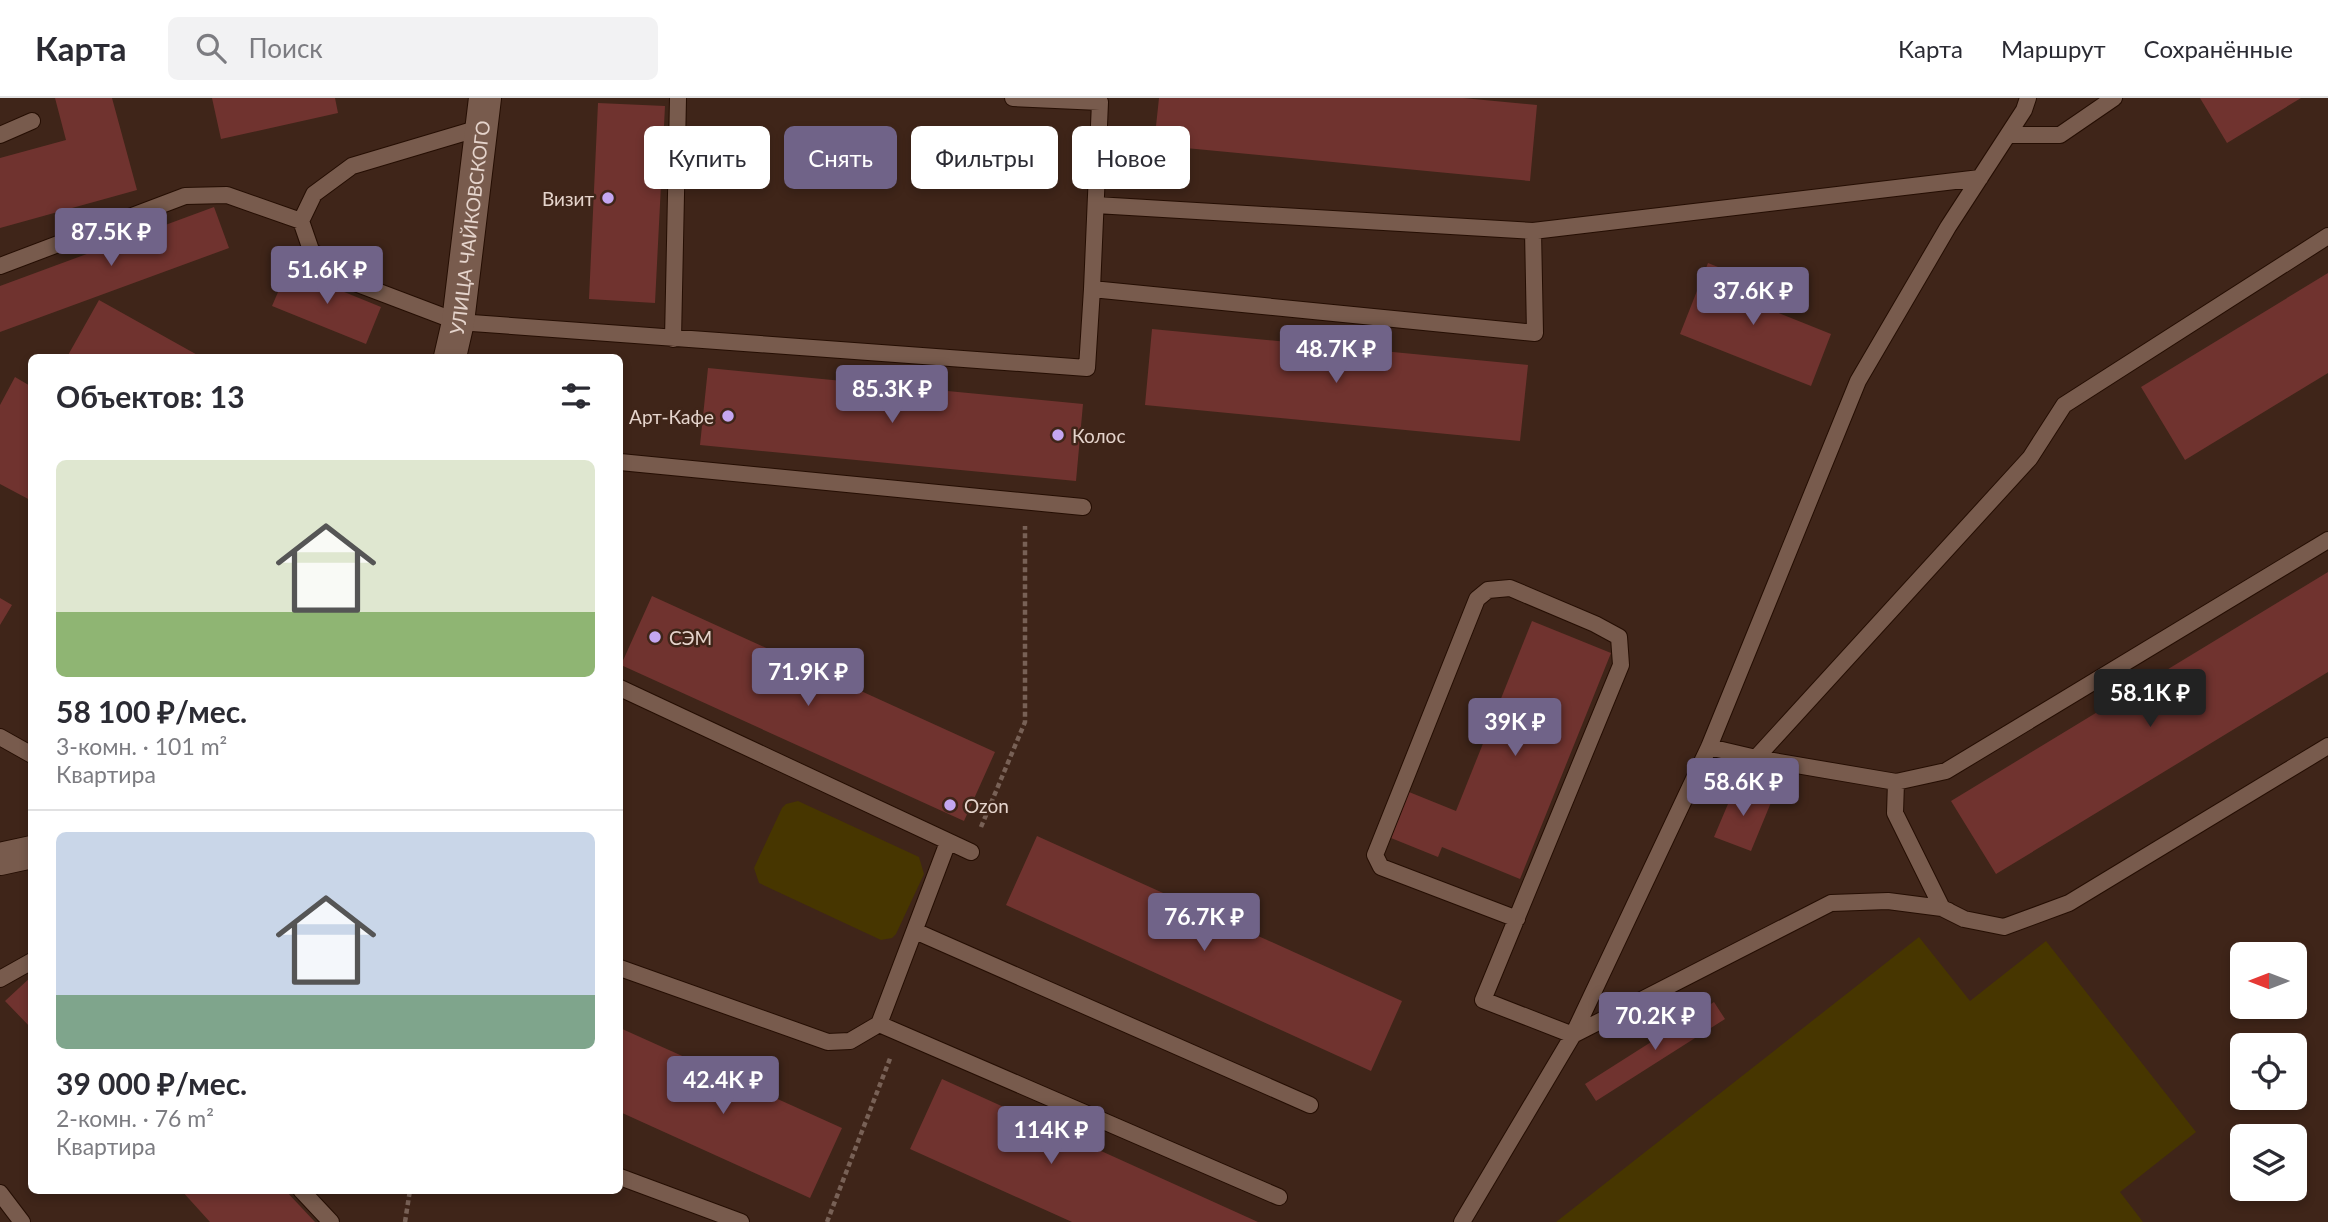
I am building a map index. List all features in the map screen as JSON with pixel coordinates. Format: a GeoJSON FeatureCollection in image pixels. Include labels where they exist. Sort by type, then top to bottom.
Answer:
{"type":"FeatureCollection","features":[{"type":"Feature","properties":{"kind":"street","name":"УЛИЦА ЧАЙКОВСКОГО"},"geometry":{"type":"LineString","coordinates":[[451,354],[458,322],[484,113]]}},
{"type":"Feature","properties":{"kind":"street"},"geometry":{"type":"LineString","coordinates":[[0,859],[28,853]]}},
{"type":"Feature","properties":{"kind":"lane"},"geometry":{"type":"LineString","coordinates":[[673,339],[678,98]]}},
{"type":"Feature","properties":{"kind":"lane"},"geometry":{"type":"LineString","coordinates":[[484,113],[352,166],[314,194],[301,221],[311,250],[350,281],[458,322],[1087,368],[1100,102],[1013,98]]}},
{"type":"Feature","properties":{"kind":"lane"},"geometry":{"type":"LineString","coordinates":[[1462,1222],[1573,1035],[1709,747],[1858,381],[1948,227],[2024,110],[2028,98]]}},
{"type":"Feature","properties":{"kind":"lane"},"geometry":{"type":"LineString","coordinates":[[2008,135],[2060,135],[2114,98]]}},
{"type":"Feature","properties":{"kind":"lane"},"geometry":{"type":"LineString","coordinates":[[0,135],[32,121]]}},
{"type":"Feature","properties":{"kind":"lane"},"geometry":{"type":"LineString","coordinates":[[1096,205],[1533,231],[1980,178]]}},
{"type":"Feature","properties":{"kind":"lane"},"geometry":{"type":"LineString","coordinates":[[0,266],[185,196],[227,194],[301,221]]}},
{"type":"Feature","properties":{"kind":"lane"},"geometry":{"type":"LineString","coordinates":[[1092,289],[1535,333],[1533,231]]}},
{"type":"Feature","properties":{"kind":"lane"},"geometry":{"type":"LineString","coordinates":[[1756,758],[2030,458],[2064,405],[2328,236]]}},
{"type":"Feature","properties":{"kind":"lane"},"geometry":{"type":"LineString","coordinates":[[623,462],[1083,507]]}},
{"type":"Feature","properties":{"kind":"lane"},"geometry":{"type":"LineString","coordinates":[[1709,747],[1756,758],[1896,782],[1946,771],[2328,540]]}},
{"type":"Feature","properties":{"kind":"lane"},"geometry":{"type":"LineString","coordinates":[[1517,919],[1381,867],[1375,855],[1476,599],[1488,590],[1510,588],[1619,637],[1621,665],[1517,919],[1483,1000],[1573,1035],[1831,903],[1888,901],[1942,908],[1964,919],[2004,927],[2069,903],[2328,746]]}},
{"type":"Feature","properties":{"kind":"lane"},"geometry":{"type":"LineString","coordinates":[[623,689],[971,852]]}},
{"type":"Feature","properties":{"kind":"lane"},"geometry":{"type":"LineString","coordinates":[[0,737],[28,753]]}},
{"type":"Feature","properties":{"kind":"lane"},"geometry":{"type":"LineString","coordinates":[[1896,782],[1895,813],[1942,908]]}},
{"type":"Feature","properties":{"kind":"lane"},"geometry":{"type":"LineString","coordinates":[[623,969],[828,1042],[850,1041],[879,1024],[948,842]]}},
{"type":"Feature","properties":{"kind":"lane"},"geometry":{"type":"LineString","coordinates":[[915,930],[1310,1105]]}},
{"type":"Feature","properties":{"kind":"lane"},"geometry":{"type":"LineString","coordinates":[[0,979],[28,963]]}},
{"type":"Feature","properties":{"kind":"lane"},"geometry":{"type":"LineString","coordinates":[[879,1024],[1279,1197]]}},
{"type":"Feature","properties":{"kind":"lane"},"geometry":{"type":"LineString","coordinates":[[623,1178],[741,1222]]}},
{"type":"Feature","properties":{"kind":"lane"},"geometry":{"type":"LineString","coordinates":[[0,1193],[22,1222]]}},
{"type":"Feature","properties":{"kind":"lane"},"geometry":{"type":"LineString","coordinates":[[305,1194],[331,1222]]}},
{"type":"Feature","properties":{"kind":"path"},"geometry":{"type":"LineString","coordinates":[[405,1222],[409,1194]]}},
{"type":"Feature","properties":{"kind":"shaded area"},"geometry":{"type":"Polygon","coordinates":[[[798,801],[919,857],[924,874],[892,938],[881,940],[759,883],[754,868],[782,808],[798,801]]]}},
{"type":"Feature","properties":{"kind":"shaded area"},"geometry":{"type":"Polygon","coordinates":[[[1919,937],[1970,1001],[2046,941],[2196,1132],[2120,1192],[2143,1222],[1556,1222],[1919,937]]]}},
{"type":"Feature","properties":{"kind":"building"},"geometry":{"type":"Polygon","coordinates":[[[55,98],[112,98],[137,190],[0,228],[0,158],[66,140],[55,98]]]}},
{"type":"Feature","properties":{"kind":"building"},"geometry":{"type":"Polygon","coordinates":[[[212,98],[335,98],[338,113],[221,139],[212,98]]]}},
{"type":"Feature","properties":{"kind":"building"},"geometry":{"type":"Polygon","coordinates":[[[1159,98],[1463,98],[1537,105],[1530,181],[1190,148],[1190,126],[1156,126],[1159,98]]]}},
{"type":"Feature","properties":{"kind":"building"},"geometry":{"type":"Polygon","coordinates":[[[2200,98],[2301,98],[2227,143],[2200,98]]]}},
{"type":"Feature","properties":{"kind":"building"},"geometry":{"type":"Polygon","coordinates":[[[598,103],[665,106],[664,126],[644,126],[644,189],[661,189],[655,303],[589,299],[598,103]]]}},
{"type":"Feature","properties":{"kind":"building"},"geometry":{"type":"Polygon","coordinates":[[[214,207],[229,248],[0,332],[0,286],[214,207]]]}},
{"type":"Feature","properties":{"kind":"building"},"geometry":{"type":"Polygon","coordinates":[[[1708,263],[1768,287],[1761,306],[1831,334],[1811,386],[1680,334],[1708,263]]]}},
{"type":"Feature","properties":{"kind":"building"},"geometry":{"type":"Polygon","coordinates":[[[288,269],[381,307],[366,344],[272,306],[288,269]]]}},
{"type":"Feature","properties":{"kind":"building"},"geometry":{"type":"Polygon","coordinates":[[[2328,273],[2328,373],[2185,460],[2141,387],[2328,273]]]}},
{"type":"Feature","properties":{"kind":"building"},"geometry":{"type":"Polygon","coordinates":[[[99,300],[196,354],[69,354],[99,300]]]}},
{"type":"Feature","properties":{"kind":"building"},"geometry":{"type":"Polygon","coordinates":[[[1152,329],[1528,365],[1520,441],[1145,405],[1152,329]]]}},
{"type":"Feature","properties":{"kind":"building"},"geometry":{"type":"Polygon","coordinates":[[[708,368],[1083,404],[1076,481],[700,445],[708,368]]]}},
{"type":"Feature","properties":{"kind":"building"},"geometry":{"type":"Polygon","coordinates":[[[15,377],[28,385],[28,499],[0,484],[0,405],[15,377]]]}},
{"type":"Feature","properties":{"kind":"building"},"geometry":{"type":"Polygon","coordinates":[[[2328,572],[2328,672],[1996,874],[1951,801],[2328,572]]]}},
{"type":"Feature","properties":{"kind":"building"},"geometry":{"type":"Polygon","coordinates":[[[652,596],[995,752],[964,821],[623,666],[652,596]]]}},
{"type":"Feature","properties":{"kind":"building"},"geometry":{"type":"Polygon","coordinates":[[[0,598],[12,605],[0,625],[0,598]]]}},
{"type":"Feature","properties":{"kind":"building"},"geometry":{"type":"Polygon","coordinates":[[[1532,621],[1611,653],[1520,879],[1442,847],[1438,857],[1391,838],[1409,792],[1456,811],[1532,621]]]}},
{"type":"Feature","properties":{"kind":"building"},"geometry":{"type":"Polygon","coordinates":[[[1736,785],[1772,800],[1751,851],[1714,837],[1736,785]]]}},
{"type":"Feature","properties":{"kind":"building"},"geometry":{"type":"Polygon","coordinates":[[[1037,836],[1402,1001],[1371,1071],[1006,905],[1037,836]]]}},
{"type":"Feature","properties":{"kind":"building"},"geometry":{"type":"Polygon","coordinates":[[[28,980],[28,1025],[5,1001],[28,980]]]}},
{"type":"Feature","properties":{"kind":"building"},"geometry":{"type":"Polygon","coordinates":[[[1714,1002],[1725,1019],[1596,1101],[1585,1084],[1714,1002]]]}},
{"type":"Feature","properties":{"kind":"building"},"geometry":{"type":"Polygon","coordinates":[[[623,1029],[842,1128],[810,1198],[623,1113],[623,1029]]]}},
{"type":"Feature","properties":{"kind":"building"},"geometry":{"type":"Polygon","coordinates":[[[942,1079],[1258,1222],[1072,1222],[910,1149],[942,1079]]]}},
{"type":"Feature","properties":{"kind":"building"},"geometry":{"type":"Polygon","coordinates":[[[185,1194],[289,1194],[315,1222],[210,1222],[185,1194]]]}},
{"type":"Feature","properties":{"kind":"place","name":"Визит"},"geometry":{"type":"Point","coordinates":[608,198]}},
{"type":"Feature","properties":{"kind":"place","name":"Арт-Кафе"},"geometry":{"type":"Point","coordinates":[728,416]}},
{"type":"Feature","properties":{"kind":"place","name":"Колос"},"geometry":{"type":"Point","coordinates":[1058,435]}},
{"type":"Feature","properties":{"kind":"place","name":"СЭМ"},"geometry":{"type":"Point","coordinates":[655,637]}},
{"type":"Feature","properties":{"kind":"place","name":"Ozon"},"geometry":{"type":"Point","coordinates":[950,805]}}]}
